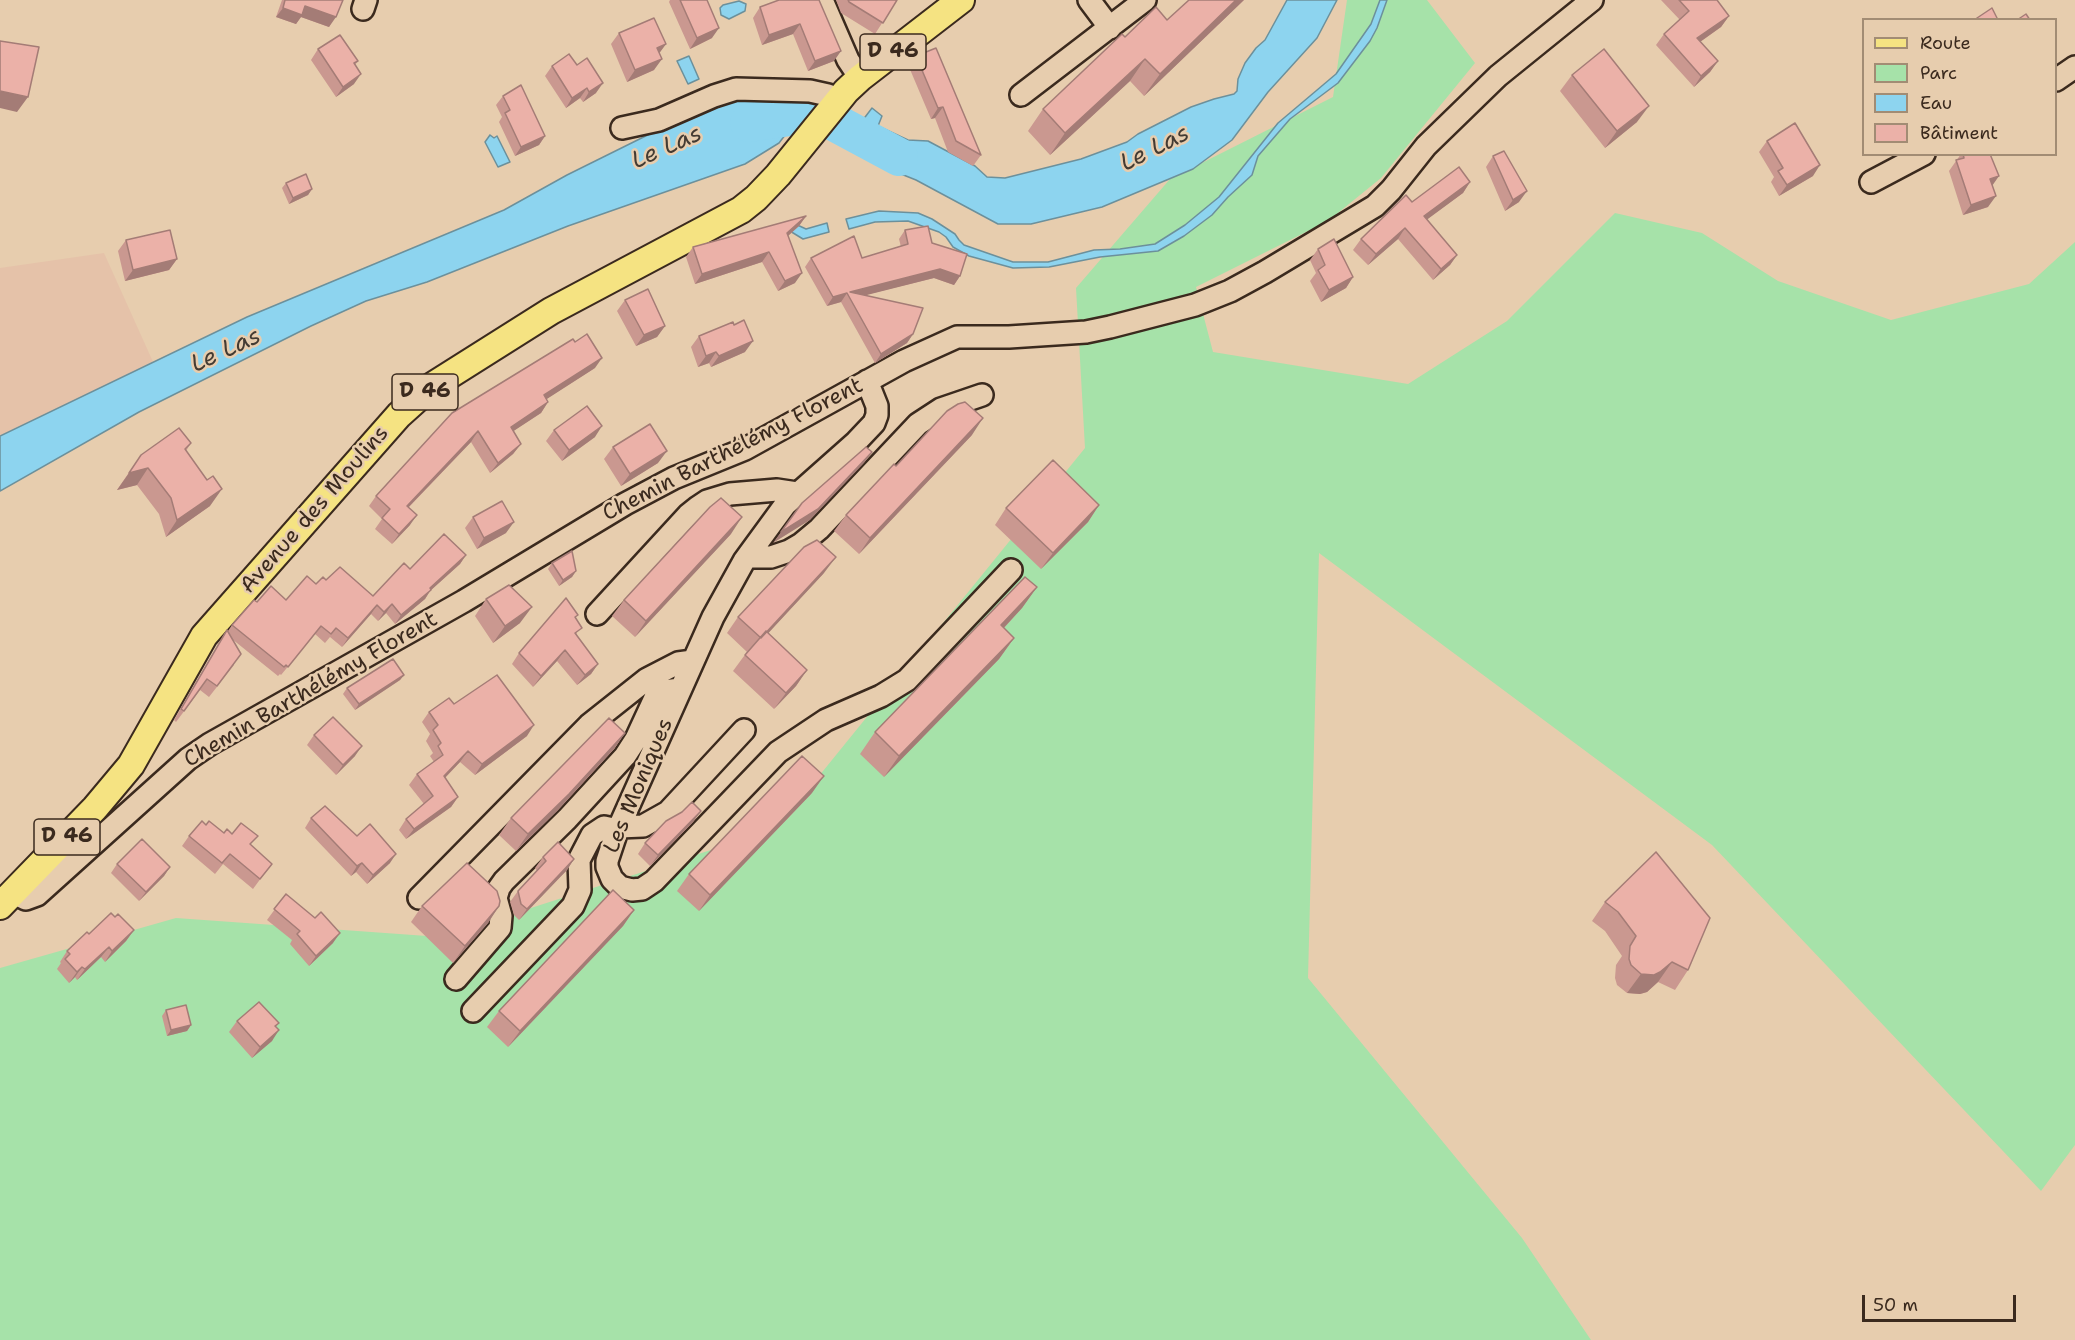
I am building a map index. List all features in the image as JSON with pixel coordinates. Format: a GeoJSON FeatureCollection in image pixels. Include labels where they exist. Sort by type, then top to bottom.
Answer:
{"type":"FeatureCollection","features":[{"type":"Feature","properties":{"kind":"main road","name":"Avenue des Moulins"},"geometry":{"type":"LineString","coordinates":[[7,900],[95,808],[131,765],[204,636],[399,415],[429,388],[551,311],[741,210],[778,175],[828,112],[860,78],[961,0]]}},
{"type":"Feature","properties":{"kind":"street"},"geometry":{"type":"LineString","coordinates":[[822,0],[848,60],[860,78]]}},
{"type":"Feature","properties":{"kind":"street"},"geometry":{"type":"LineString","coordinates":[[1089,0],[1110,27]]}},
{"type":"Feature","properties":{"kind":"street"},"geometry":{"type":"LineString","coordinates":[[1021,95],[1145,0]]}},
{"type":"Feature","properties":{"kind":"street","name":"Chemin Barthélémy Florent"},"geometry":{"type":"LineString","coordinates":[[7,900],[26,899],[37,895],[198,751],[464,601],[625,504],[674,478],[745,449],[904,361],[957,337],[1009,337],[1097,330],[1195,305],[1245,283],[1375,206],[1391,190],[1426,146],[1498,76],[1592,0]]}},
{"type":"Feature","properties":{"kind":"street"},"geometry":{"type":"LineString","coordinates":[[2057,79],[2075,67]]}},
{"type":"Feature","properties":{"kind":"street"},"geometry":{"type":"LineString","coordinates":[[622,128],[659,120],[736,89],[822,93],[828,112]]}},
{"type":"Feature","properties":{"kind":"street"},"geometry":{"type":"LineString","coordinates":[[1871,182],[1920,156]]}},
{"type":"Feature","properties":{"kind":"street","name":"Les Moniques"},"geometry":{"type":"LineString","coordinates":[[867,381],[877,406],[874,423],[856,442],[797,493],[772,522],[747,556],[718,607],[618,829],[607,861],[609,873],[620,887],[632,890],[642,889],[654,881],[756,774],[789,743],[826,720],[881,696],[908,680],[1011,570]]}},
{"type":"Feature","properties":{"kind":"street"},"geometry":{"type":"LineString","coordinates":[[747,556],[771,557],[801,544],[819,529],[923,420],[954,404],[982,395]]}},
{"type":"Feature","properties":{"kind":"street"},"geometry":{"type":"LineString","coordinates":[[597,614],[688,514],[707,501],[749,491],[777,490],[797,493]]}},
{"type":"Feature","properties":{"kind":"street"},"geometry":{"type":"LineString","coordinates":[[419,898],[597,717],[647,679],[678,663],[693,661]]}},
{"type":"Feature","properties":{"kind":"street"},"geometry":{"type":"LineString","coordinates":[[456,979],[500,928],[501,916],[496,898],[504,881],[567,819],[625,756],[636,739],[655,698],[665,691],[680,689]]}},
{"type":"Feature","properties":{"kind":"street"},"geometry":{"type":"LineString","coordinates":[[473,1011],[573,906],[580,890],[579,860],[592,835],[604,827],[618,829],[643,826],[668,812],[744,730]]}},
{"type":"Feature","properties":{"kind":"shaded area"},"geometry":{"type":"Polygon","coordinates":[[[104,253],[154,364],[0,436],[0,268],[104,253]]]}},
{"type":"Feature","properties":{"kind":"green space"},"geometry":{"type":"Polygon","coordinates":[[[1347,0],[1427,0],[1475,63],[1381,178],[1328,221],[1196,287],[1213,352],[1408,384],[1507,321],[1615,213],[1702,233],[1778,281],[1891,320],[2029,284],[2075,242],[2075,1145],[2041,1191],[1712,845],[1319,553],[1308,978],[1522,1238],[1591,1340],[0,1340],[0,968],[176,918],[441,937],[776,829],[1085,448],[1076,288],[1170,179],[1333,97],[1347,0]]]}},
{"type":"Feature","properties":{"kind":"water"},"geometry":{"type":"Polygon","coordinates":[[[1287,0],[1337,0],[1317,38],[1268,92],[1232,140],[1193,169],[1102,207],[1031,224],[998,224],[916,180],[876,164],[843,146],[872,108],[882,116],[878,126],[908,140],[928,141],[975,166],[987,177],[1005,178],[1081,159],[1127,142],[1191,107],[1234,94],[1237,91],[1238,79],[1245,63],[1265,40],[1287,0]]]}},
{"type":"Feature","properties":{"kind":"water"},"geometry":{"type":"Polygon","coordinates":[[[1380,0],[1387,0],[1377,28],[1370,41],[1338,83],[1290,119],[1258,156],[1252,175],[1212,215],[1184,236],[1158,251],[1100,257],[1049,267],[1013,268],[969,256],[953,247],[939,232],[908,221],[875,222],[849,229],[846,219],[879,211],[918,213],[955,234],[964,245],[1013,262],[1048,262],[1094,250],[1155,244],[1185,225],[1219,197],[1278,123],[1336,74],[1371,24],[1380,0]]]}},
{"type":"Feature","properties":{"kind":"water"},"geometry":{"type":"Polygon","coordinates":[[[739,1],[746,4],[745,11],[729,19],[721,15],[720,8],[723,5],[739,1]]]}},
{"type":"Feature","properties":{"kind":"water"},"geometry":{"type":"Polygon","coordinates":[[[689,56],[699,79],[688,84],[677,61],[689,56]]]}},
{"type":"Feature","properties":{"kind":"water"},"geometry":{"type":"Polygon","coordinates":[[[729,99],[809,104],[779,143],[745,164],[568,226],[427,282],[366,301],[139,412],[0,491],[0,436],[247,317],[504,210],[567,175],[692,113],[729,99]]]}},
{"type":"Feature","properties":{"kind":"water"},"geometry":{"type":"Polygon","coordinates":[[[490,135],[494,138],[497,136],[510,162],[498,167],[485,142],[490,135]]]}},
{"type":"Feature","properties":{"kind":"water"},"geometry":{"type":"Polygon","coordinates":[[[791,222],[806,229],[827,223],[829,232],[803,239],[785,228],[791,222]]]}},
{"type":"Feature","properties":{"kind":"building"},"geometry":{"type":"Polygon","coordinates":[[[285,0],[343,0],[336,17],[305,6],[302,15],[283,8],[285,0]]]}},
{"type":"Feature","properties":{"kind":"building"},"geometry":{"type":"Polygon","coordinates":[[[680,0],[707,0],[719,28],[697,38],[680,0]]]}},
{"type":"Feature","properties":{"kind":"building"},"geometry":{"type":"Polygon","coordinates":[[[779,0],[819,0],[841,51],[815,61],[800,24],[769,35],[760,7],[779,0]]]}},
{"type":"Feature","properties":{"kind":"building"},"geometry":{"type":"Polygon","coordinates":[[[848,0],[897,0],[883,23],[848,0]]]}},
{"type":"Feature","properties":{"kind":"building"},"geometry":{"type":"Polygon","coordinates":[[[1189,0],[1236,0],[1160,74],[1145,59],[1065,133],[1043,109],[1122,34],[1125,37],[1156,7],[1167,20],[1189,0]]]}},
{"type":"Feature","properties":{"kind":"building"},"geometry":{"type":"Polygon","coordinates":[[[1679,0],[1717,0],[1729,16],[1697,38],[1718,61],[1701,76],[1664,34],[1689,11],[1679,0]]]}},
{"type":"Feature","properties":{"kind":"building"},"geometry":{"type":"Polygon","coordinates":[[[1992,8],[1997,18],[1977,18],[1992,8]]]}},
{"type":"Feature","properties":{"kind":"building"},"geometry":{"type":"Polygon","coordinates":[[[654,18],[666,44],[657,48],[662,59],[635,70],[619,33],[654,18]]]}},
{"type":"Feature","properties":{"kind":"building"},"geometry":{"type":"Polygon","coordinates":[[[340,35],[358,61],[354,63],[361,74],[343,87],[318,49],[340,35]]]}},
{"type":"Feature","properties":{"kind":"building"},"geometry":{"type":"Polygon","coordinates":[[[0,41],[39,47],[28,97],[0,91],[0,41]]]}},
{"type":"Feature","properties":{"kind":"building"},"geometry":{"type":"Polygon","coordinates":[[[936,48],[981,155],[956,141],[943,107],[938,108],[916,56],[936,48]]]}},
{"type":"Feature","properties":{"kind":"building"},"geometry":{"type":"Polygon","coordinates":[[[1604,49],[1649,106],[1617,131],[1572,75],[1604,49]]]}},
{"type":"Feature","properties":{"kind":"building"},"geometry":{"type":"Polygon","coordinates":[[[569,54],[577,65],[587,58],[603,83],[589,92],[587,88],[572,98],[552,66],[569,54]]]}},
{"type":"Feature","properties":{"kind":"building"},"geometry":{"type":"Polygon","coordinates":[[[521,85],[545,136],[521,147],[505,113],[510,110],[503,96],[521,85]]]}},
{"type":"Feature","properties":{"kind":"building"},"geometry":{"type":"Polygon","coordinates":[[[1795,123],[1820,165],[1787,185],[1778,171],[1783,168],[1767,141],[1795,123]]]}},
{"type":"Feature","properties":{"kind":"building"},"geometry":{"type":"Polygon","coordinates":[[[1504,151],[1527,191],[1513,200],[1493,156],[1504,151]]]}},
{"type":"Feature","properties":{"kind":"building"},"geometry":{"type":"Polygon","coordinates":[[[1964,156],[1991,156],[1999,176],[1990,179],[1996,196],[1971,205],[1956,160],[1964,158],[1964,156]]]}},
{"type":"Feature","properties":{"kind":"building"},"geometry":{"type":"Polygon","coordinates":[[[1459,167],[1470,182],[1424,216],[1457,255],[1441,269],[1405,228],[1376,254],[1361,239],[1406,195],[1412,202],[1459,167]]]}},
{"type":"Feature","properties":{"kind":"building"},"geometry":{"type":"Polygon","coordinates":[[[306,174],[312,189],[293,198],[286,183],[306,174]]]}},
{"type":"Feature","properties":{"kind":"building"},"geometry":{"type":"Polygon","coordinates":[[[806,216],[787,233],[802,273],[785,281],[769,252],[702,274],[693,247],[806,216]]]}},
{"type":"Feature","properties":{"kind":"building"},"geometry":{"type":"Polygon","coordinates":[[[928,226],[932,243],[967,254],[960,276],[940,269],[850,292],[923,308],[913,334],[881,354],[847,293],[833,297],[811,258],[854,236],[862,258],[908,244],[905,230],[928,226]]]}},
{"type":"Feature","properties":{"kind":"building"},"geometry":{"type":"Polygon","coordinates":[[[170,230],[177,259],[133,270],[126,240],[170,230]]]}},
{"type":"Feature","properties":{"kind":"building"},"geometry":{"type":"Polygon","coordinates":[[[1334,239],[1353,277],[1329,290],[1318,270],[1325,265],[1318,249],[1334,239]]]}},
{"type":"Feature","properties":{"kind":"building"},"geometry":{"type":"Polygon","coordinates":[[[648,289],[665,326],[644,335],[625,300],[648,289]]]}},
{"type":"Feature","properties":{"kind":"building"},"geometry":{"type":"Polygon","coordinates":[[[744,320],[753,341],[719,356],[716,352],[706,356],[699,336],[733,322],[734,325],[744,320]]]}},
{"type":"Feature","properties":{"kind":"building"},"geometry":{"type":"Polygon","coordinates":[[[587,334],[602,358],[544,395],[548,402],[511,427],[521,444],[498,463],[478,431],[407,506],[417,515],[399,534],[382,518],[390,509],[376,496],[452,413],[573,339],[575,342],[587,334]]]}},
{"type":"Feature","properties":{"kind":"building"},"geometry":{"type":"Polygon","coordinates":[[[965,402],[983,418],[870,538],[846,515],[947,411],[965,402]]]}},
{"type":"Feature","properties":{"kind":"building"},"geometry":{"type":"Polygon","coordinates":[[[587,406],[602,426],[569,450],[554,430],[587,406]]]}},
{"type":"Feature","properties":{"kind":"building"},"geometry":{"type":"Polygon","coordinates":[[[650,424],[667,451],[630,474],[613,447],[650,424]]]}},
{"type":"Feature","properties":{"kind":"building"},"geometry":{"type":"Polygon","coordinates":[[[179,428],[191,443],[185,449],[207,480],[213,476],[222,489],[177,520],[171,498],[148,468],[129,473],[141,455],[179,428]]]}},
{"type":"Feature","properties":{"kind":"building"},"geometry":{"type":"Polygon","coordinates":[[[866,447],[872,452],[818,509],[781,532],[802,503],[866,447]]]}},
{"type":"Feature","properties":{"kind":"building"},"geometry":{"type":"Polygon","coordinates":[[[1053,460],[1099,505],[1053,553],[1006,508],[1053,460]]]}},
{"type":"Feature","properties":{"kind":"building"},"geometry":{"type":"Polygon","coordinates":[[[721,498],[742,517],[646,621],[624,600],[721,498]]]}},
{"type":"Feature","properties":{"kind":"building"},"geometry":{"type":"Polygon","coordinates":[[[502,501],[514,522],[484,538],[473,517],[502,501]]]}},
{"type":"Feature","properties":{"kind":"building"},"geometry":{"type":"Polygon","coordinates":[[[444,534],[466,555],[430,588],[431,590],[401,615],[392,604],[384,612],[377,605],[348,638],[336,628],[331,634],[321,626],[288,667],[286,665],[284,667],[232,625],[254,600],[257,602],[271,586],[286,600],[307,576],[316,584],[323,577],[326,580],[340,567],[373,596],[404,563],[410,569],[444,534]]]}},
{"type":"Feature","properties":{"kind":"building"},"geometry":{"type":"Polygon","coordinates":[[[817,540],[836,557],[761,638],[738,617],[804,547],[817,540]]]}},
{"type":"Feature","properties":{"kind":"building"},"geometry":{"type":"Polygon","coordinates":[[[572,551],[576,571],[563,580],[552,563],[572,551]]]}},
{"type":"Feature","properties":{"kind":"building"},"geometry":{"type":"Polygon","coordinates":[[[1025,577],[1037,587],[1001,625],[1014,638],[899,756],[875,732],[1025,577]]]}},
{"type":"Feature","properties":{"kind":"building"},"geometry":{"type":"Polygon","coordinates":[[[509,585],[532,607],[505,626],[486,599],[509,585]]]}},
{"type":"Feature","properties":{"kind":"building"},"geometry":{"type":"Polygon","coordinates":[[[566,598],[578,615],[575,617],[582,628],[575,633],[598,664],[585,675],[565,650],[541,676],[519,653],[566,598]]]}},
{"type":"Feature","properties":{"kind":"building"},"geometry":{"type":"Polygon","coordinates":[[[227,630],[241,654],[217,686],[207,679],[184,711],[181,709],[227,630]]]}},
{"type":"Feature","properties":{"kind":"building"},"geometry":{"type":"Polygon","coordinates":[[[766,631],[807,670],[786,693],[745,655],[766,631]]]}},
{"type":"Feature","properties":{"kind":"building"},"geometry":{"type":"Polygon","coordinates":[[[393,659],[404,675],[359,704],[347,688],[393,659]]]}},
{"type":"Feature","properties":{"kind":"building"},"geometry":{"type":"Polygon","coordinates":[[[497,675],[534,725],[482,764],[468,751],[444,776],[458,797],[414,829],[406,819],[433,796],[417,774],[443,755],[438,746],[441,743],[433,730],[438,725],[429,712],[449,698],[454,704],[497,675]]]}},
{"type":"Feature","properties":{"kind":"building"},"geometry":{"type":"Polygon","coordinates":[[[333,717],[362,746],[343,765],[314,735],[333,717]]]}},
{"type":"Feature","properties":{"kind":"building"},"geometry":{"type":"Polygon","coordinates":[[[609,718],[625,733],[569,794],[528,834],[511,818],[609,718]]]}},
{"type":"Feature","properties":{"kind":"building"},"geometry":{"type":"Polygon","coordinates":[[[802,756],[824,776],[710,895],[689,874],[802,756]]]}},
{"type":"Feature","properties":{"kind":"building"},"geometry":{"type":"Polygon","coordinates":[[[692,802],[701,811],[658,855],[645,843],[666,821],[682,812],[692,802]]]}},
{"type":"Feature","properties":{"kind":"building"},"geometry":{"type":"Polygon","coordinates":[[[325,806],[357,836],[370,824],[396,854],[373,875],[362,863],[357,866],[311,818],[325,806]]]}},
{"type":"Feature","properties":{"kind":"building"},"geometry":{"type":"Polygon","coordinates":[[[202,821],[206,825],[209,821],[224,833],[227,829],[232,834],[241,823],[258,836],[250,844],[272,864],[260,879],[230,854],[222,863],[189,836],[202,821]]]}},
{"type":"Feature","properties":{"kind":"building"},"geometry":{"type":"Polygon","coordinates":[[[142,839],[170,867],[146,892],[117,864],[142,839]]]}},
{"type":"Feature","properties":{"kind":"building"},"geometry":{"type":"Polygon","coordinates":[[[558,842],[574,859],[527,909],[521,904],[518,891],[546,861],[543,857],[558,842]]]}},
{"type":"Feature","properties":{"kind":"building"},"geometry":{"type":"Polygon","coordinates":[[[1656,852],[1710,918],[1688,970],[1672,962],[1654,975],[1641,974],[1631,965],[1630,946],[1636,936],[1618,912],[1605,902],[1656,852]]]}},
{"type":"Feature","properties":{"kind":"building"},"geometry":{"type":"Polygon","coordinates":[[[467,863],[497,891],[500,901],[499,906],[465,946],[422,906],[467,863]]]}},
{"type":"Feature","properties":{"kind":"building"},"geometry":{"type":"Polygon","coordinates":[[[613,890],[634,910],[520,1031],[499,1011],[613,890]]]}},
{"type":"Feature","properties":{"kind":"building"},"geometry":{"type":"Polygon","coordinates":[[[286,894],[315,918],[321,912],[340,933],[316,956],[297,934],[300,931],[274,909],[286,894]]]}},
{"type":"Feature","properties":{"kind":"building"},"geometry":{"type":"Polygon","coordinates":[[[111,913],[115,917],[118,914],[134,930],[112,951],[109,947],[85,969],[82,967],[77,972],[65,959],[70,954],[67,951],[111,913]]]}},
{"type":"Feature","properties":{"kind":"building"},"geometry":{"type":"Polygon","coordinates":[[[259,1002],[279,1023],[275,1026],[279,1030],[260,1047],[237,1021],[259,1002]]]}},
{"type":"Feature","properties":{"kind":"building"},"geometry":{"type":"Polygon","coordinates":[[[186,1005],[191,1025],[171,1030],[166,1010],[186,1005]]]}},
{"type":"Feature","properties":{"kind":"waterway","name":"Le Las"},"geometry":{"type":"LineString","coordinates":[[749,123],[817,113],[899,157]]}}]}
